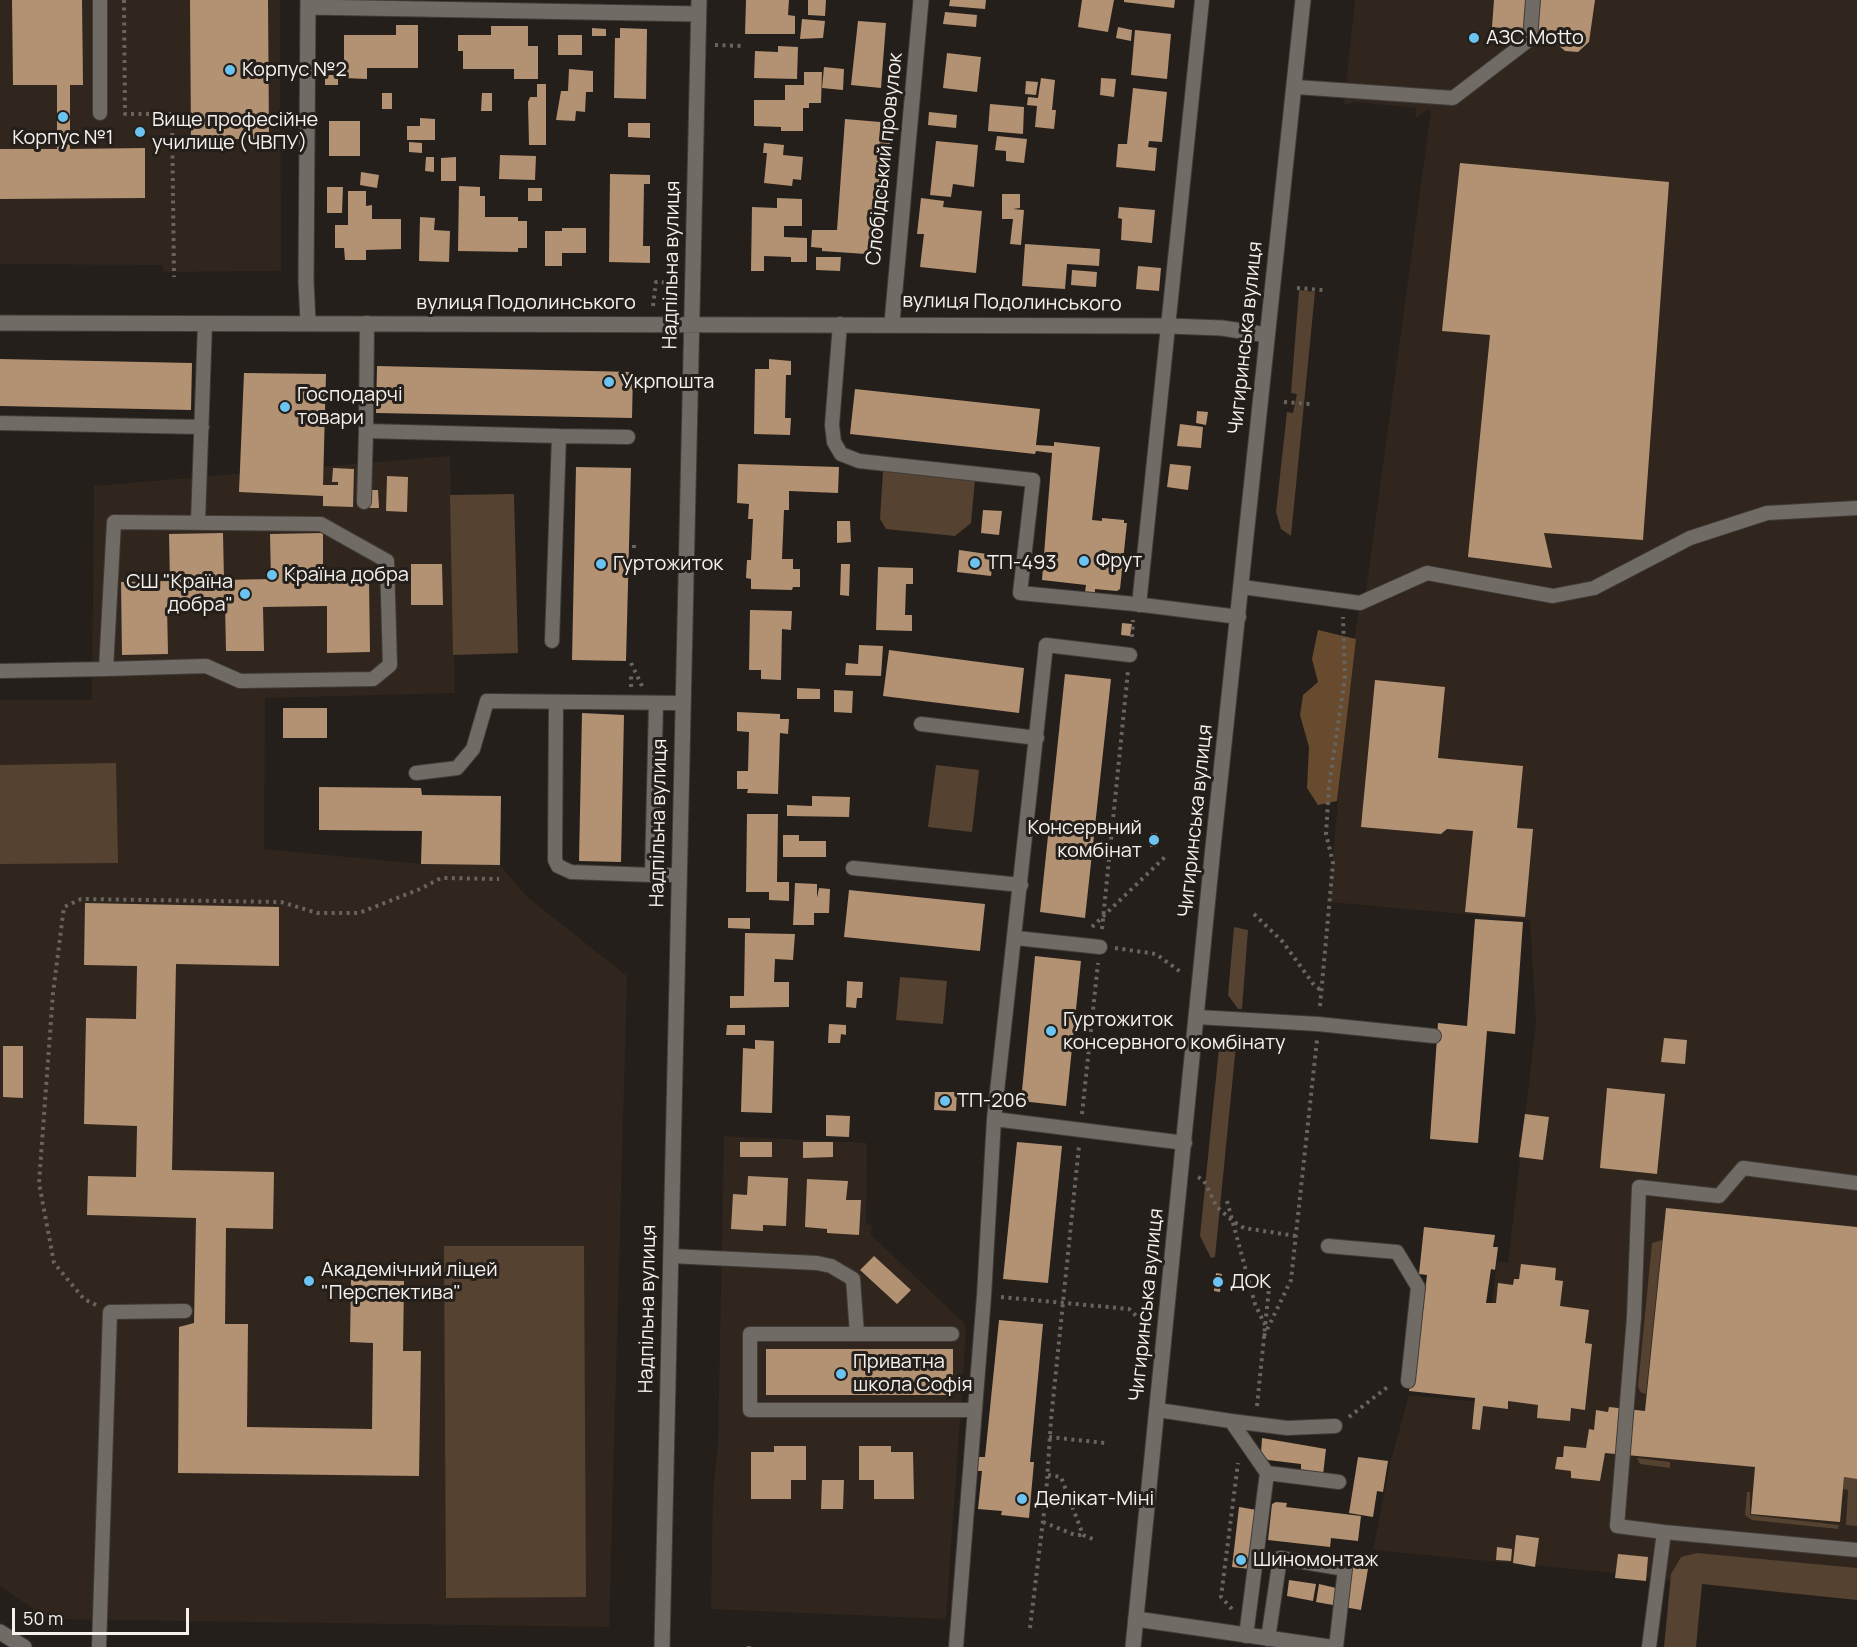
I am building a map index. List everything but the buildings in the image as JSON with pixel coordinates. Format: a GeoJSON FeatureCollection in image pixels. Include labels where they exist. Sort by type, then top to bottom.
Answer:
{"type":"FeatureCollection","features":[{"type":"Feature","properties":{"kind":"street","name":"Слобідський провулок"},"geometry":{"type":"LineString","coordinates":[[892,323],[921,0]]}},
{"type":"Feature","properties":{"kind":"street","name":"Чигиринська вулиця"},"geometry":{"type":"LineString","coordinates":[[1133,1647],[1267,335],[1304,0]]}},
{"type":"Feature","properties":{"kind":"street"},"geometry":{"type":"LineString","coordinates":[[308,322],[306,281],[308,4],[698,7]]}},
{"type":"Feature","properties":{"kind":"street","name":"Надпільна вулиця"},"geometry":{"type":"LineString","coordinates":[[662,1647],[698,7]]}},
{"type":"Feature","properties":{"kind":"street","name":"вулиця Подолинського"},"geometry":{"type":"LineString","coordinates":[[0,323],[892,323],[1169,326],[1222,328],[1267,335]]}},
{"type":"Feature","properties":{"kind":"street"},"geometry":{"type":"LineString","coordinates":[[1136,1619],[1329,1647]]}},
{"type":"Feature","properties":{"kind":"street"},"geometry":{"type":"LineString","coordinates":[[0,1632],[24,1647]]}},
{"type":"Feature","properties":{"kind":"lane"},"geometry":{"type":"LineString","coordinates":[[100,0],[100,113]]}},
{"type":"Feature","properties":{"kind":"lane"},"geometry":{"type":"LineString","coordinates":[[1139,604],[1202,0]]}},
{"type":"Feature","properties":{"kind":"lane"},"geometry":{"type":"LineString","coordinates":[[1296,87],[1453,98],[1530,39],[1533,0]]}},
{"type":"Feature","properties":{"kind":"lane"},"geometry":{"type":"LineString","coordinates":[[198,522],[205,323]]}},
{"type":"Feature","properties":{"kind":"lane"},"geometry":{"type":"LineString","coordinates":[[364,502],[367,323]]}},
{"type":"Feature","properties":{"kind":"lane"},"geometry":{"type":"LineString","coordinates":[[840,324],[832,425],[834,442],[842,454],[859,461],[1033,480],[1020,593],[1139,604],[1239,617]]}},
{"type":"Feature","properties":{"kind":"lane"},"geometry":{"type":"LineString","coordinates":[[0,423],[202,427]]}},
{"type":"Feature","properties":{"kind":"lane"},"geometry":{"type":"LineString","coordinates":[[366,431],[628,437]]}},
{"type":"Feature","properties":{"kind":"lane"},"geometry":{"type":"LineString","coordinates":[[552,641],[559,436]]}},
{"type":"Feature","properties":{"kind":"lane"},"geometry":{"type":"LineString","coordinates":[[1242,587],[1360,603],[1427,573],[1553,596],[1594,588],[1690,538],[1767,513],[1857,505]]}},
{"type":"Feature","properties":{"kind":"lane"},"geometry":{"type":"LineString","coordinates":[[0,671],[106,669],[206,666],[240,681],[373,679],[390,665],[387,561],[321,524],[114,522],[106,669]]}},
{"type":"Feature","properties":{"kind":"lane"},"geometry":{"type":"LineString","coordinates":[[956,1647],[984,1296],[994,1119],[1016,938],[1046,645],[1130,655]]}},
{"type":"Feature","properties":{"kind":"lane"},"geometry":{"type":"LineString","coordinates":[[416,773],[457,768],[472,749],[487,701],[683,703]]}},
{"type":"Feature","properties":{"kind":"lane"},"geometry":{"type":"LineString","coordinates":[[556,702],[555,860],[558,866],[571,872],[679,875]]}},
{"type":"Feature","properties":{"kind":"lane"},"geometry":{"type":"LineString","coordinates":[[652,875],[656,703]]}},
{"type":"Feature","properties":{"kind":"lane"},"geometry":{"type":"LineString","coordinates":[[921,724],[1037,738]]}},
{"type":"Feature","properties":{"kind":"lane"},"geometry":{"type":"LineString","coordinates":[[853,868],[1021,885]]}},
{"type":"Feature","properties":{"kind":"lane"},"geometry":{"type":"LineString","coordinates":[[1016,938],[1100,946]]}},
{"type":"Feature","properties":{"kind":"lane"},"geometry":{"type":"LineString","coordinates":[[1197,1017],[1318,1024],[1434,1036]]}},
{"type":"Feature","properties":{"kind":"lane"},"geometry":{"type":"LineString","coordinates":[[994,1119],[1185,1143]]}},
{"type":"Feature","properties":{"kind":"lane"},"geometry":{"type":"LineString","coordinates":[[1857,1183],[1743,1168],[1719,1196],[1639,1188],[1634,1317],[1617,1526],[1857,1550]]}},
{"type":"Feature","properties":{"kind":"lane"},"geometry":{"type":"LineString","coordinates":[[1328,1246],[1397,1252],[1418,1287],[1408,1382]]}},
{"type":"Feature","properties":{"kind":"lane"},"geometry":{"type":"LineString","coordinates":[[671,1256],[817,1263],[831,1266],[853,1279],[857,1334]]}},
{"type":"Feature","properties":{"kind":"lane"},"geometry":{"type":"LineString","coordinates":[[99,1647],[110,1312],[185,1311]]}},
{"type":"Feature","properties":{"kind":"lane"},"geometry":{"type":"LineString","coordinates":[[952,1334],[750,1334],[750,1410],[974,1410]]}},
{"type":"Feature","properties":{"kind":"lane"},"geometry":{"type":"LineString","coordinates":[[1158,1410],[1294,1429],[1335,1425]]}},
{"type":"Feature","properties":{"kind":"lane"},"geometry":{"type":"LineString","coordinates":[[1231,1421],[1267,1473],[1245,1636]]}},
{"type":"Feature","properties":{"kind":"lane"},"geometry":{"type":"LineString","coordinates":[[1267,1473],[1339,1482]]}},
{"type":"Feature","properties":{"kind":"lane"},"geometry":{"type":"LineString","coordinates":[[1649,1647],[1664,1532]]}},
{"type":"Feature","properties":{"kind":"lane"},"geometry":{"type":"LineString","coordinates":[[1268,1639],[1280,1558],[1345,1569],[1336,1647]]}},
{"type":"Feature","properties":{"kind":"path"},"geometry":{"type":"LineString","coordinates":[[124,0],[125,114],[172,114],[174,277]]}},
{"type":"Feature","properties":{"kind":"path"},"geometry":{"type":"LineString","coordinates":[[718,45],[743,46]]}},
{"type":"Feature","properties":{"kind":"path"},"geometry":{"type":"LineString","coordinates":[[652,311],[656,282],[679,283]]}},
{"type":"Feature","properties":{"kind":"path"},"geometry":{"type":"LineString","coordinates":[[1297,288],[1323,290]]}},
{"type":"Feature","properties":{"kind":"path"},"geometry":{"type":"LineString","coordinates":[[1284,402],[1310,404]]}},
{"type":"Feature","properties":{"kind":"path"},"geometry":{"type":"LineString","coordinates":[[634,541],[634,548]]}},
{"type":"Feature","properties":{"kind":"path"},"geometry":{"type":"LineString","coordinates":[[1264,1336],[1291,1280],[1296,1236],[1333,863],[1326,834],[1329,786],[1345,677],[1342,642],[1344,602]]}},
{"type":"Feature","properties":{"kind":"path"},"geometry":{"type":"LineString","coordinates":[[1073,943],[1103,919],[1166,856]]}},
{"type":"Feature","properties":{"kind":"path"},"geometry":{"type":"LineString","coordinates":[[110,1312],[84,1299],[54,1263],[39,1183],[53,993],[64,907],[81,899],[281,902],[317,913],[359,913],[420,889],[441,878],[499,879]]}},
{"type":"Feature","properties":{"kind":"path"},"geometry":{"type":"LineString","coordinates":[[1254,914],[1283,942],[1314,985],[1322,991]]}},
{"type":"Feature","properties":{"kind":"path"},"geometry":{"type":"LineString","coordinates":[[1100,946],[1156,954],[1180,972],[1201,980]]}},
{"type":"Feature","properties":{"kind":"path"},"geometry":{"type":"LineString","coordinates":[[1182,1174],[1196,1176],[1204,1181],[1217,1207],[1244,1228],[1296,1236]]}},
{"type":"Feature","properties":{"kind":"path"},"geometry":{"type":"LineString","coordinates":[[1227,1201],[1255,1304],[1266,1324]]}},
{"type":"Feature","properties":{"kind":"path"},"geometry":{"type":"LineString","coordinates":[[984,1296],[1129,1308],[1151,1332],[1165,1335]]}},
{"type":"Feature","properties":{"kind":"path"},"geometry":{"type":"LineString","coordinates":[[1335,1425],[1391,1384],[1411,1360]]}},
{"type":"Feature","properties":{"kind":"path"},"geometry":{"type":"LineString","coordinates":[[1049,1437],[1105,1443]]}},
{"type":"Feature","properties":{"kind":"path"},"geometry":{"type":"LineString","coordinates":[[1048,1474],[1058,1476],[1063,1480],[1083,1535]]}},
{"type":"Feature","properties":{"kind":"path"},"geometry":{"type":"LineString","coordinates":[[1043,1522],[1075,1535],[1083,1535],[1095,1540]]}},
{"type":"Feature","properties":{"kind":"shaded area","name":"Вище професійне училище (ЧВПУ)"},"geometry":{"type":"Polygon","coordinates":[[[0,0],[280,0],[281,271],[163,272],[163,265],[0,264],[0,0]]]}},
{"type":"Feature","properties":{"kind":"shaded area"},"geometry":{"type":"Polygon","coordinates":[[[1355,0],[1857,0],[1857,1600],[1646,1578],[1615,1578],[1615,1573],[1373,1550],[1390,1464],[1409,1395],[1480,1402],[1497,1261],[1508,1263],[1536,1023],[1530,920],[1329,902],[1350,667],[1360,603],[1366,591],[1431,111],[1427,110],[1416,118],[1416,108],[1355,102],[1344,105],[1355,0]]]}},
{"type":"Feature","properties":{"kind":"shaded area"},"geometry":{"type":"Polygon","coordinates":[[[1299,290],[1315,292],[1291,536],[1281,529],[1276,512],[1287,412],[1293,413],[1297,394],[1291,393],[1299,290]]]}},
{"type":"Feature","properties":{"kind":"shaded area","name":"Академічний ліцей \"Перспектива\""},"geometry":{"type":"Polygon","coordinates":[[[450,456],[455,693],[265,698],[264,849],[421,864],[500,865],[526,896],[627,976],[609,1627],[48,1619],[0,1586],[0,700],[92,700],[94,486],[450,456]]]}},
{"type":"Feature","properties":{"kind":"shaded area"},"geometry":{"type":"Polygon","coordinates":[[[883,471],[975,480],[971,523],[955,536],[886,529],[880,519],[883,471]]]}},
{"type":"Feature","properties":{"kind":"shaded area"},"geometry":{"type":"Polygon","coordinates":[[[514,494],[518,653],[453,655],[450,495],[514,494]]]}},
{"type":"Feature","properties":{"kind":"shaded area"},"geometry":{"type":"Polygon","coordinates":[[[1318,630],[1356,639],[1337,801],[1318,805],[1307,788],[1309,747],[1300,715],[1303,695],[1318,682],[1312,659],[1318,630]]]}},
{"type":"Feature","properties":{"kind":"shaded area"},"geometry":{"type":"Polygon","coordinates":[[[116,763],[118,863],[0,864],[0,765],[116,763]]]}},
{"type":"Feature","properties":{"kind":"shaded area"},"geometry":{"type":"Polygon","coordinates":[[[936,765],[979,770],[972,832],[928,827],[936,765]]]}},
{"type":"Feature","properties":{"kind":"shaded area"},"geometry":{"type":"Polygon","coordinates":[[[1234,927],[1248,930],[1242,1009],[1238,1009],[1228,995],[1234,927]]]}},
{"type":"Feature","properties":{"kind":"shaded area"},"geometry":{"type":"Polygon","coordinates":[[[900,977],[947,981],[943,1024],[896,1020],[900,977]]]}},
{"type":"Feature","properties":{"kind":"shaded area"},"geometry":{"type":"Polygon","coordinates":[[[1237,1035],[1215,1257],[1211,1258],[1200,1236],[1219,1048],[1229,1038],[1237,1035]]]}},
{"type":"Feature","properties":{"kind":"shaded area","name":"Приватна школа Софія"},"geometry":{"type":"Polygon","coordinates":[[[724,1136],[867,1143],[866,1224],[872,1225],[871,1235],[964,1323],[966,1332],[946,1619],[711,1609],[713,1491],[718,1445],[724,1136]]]}},
{"type":"Feature","properties":{"kind":"shaded area"},"geometry":{"type":"Polygon","coordinates":[[[1662,1240],[1646,1394],[1640,1392],[1638,1386],[1652,1243],[1662,1240]]]}},
{"type":"Feature","properties":{"kind":"shaded area"},"geometry":{"type":"Polygon","coordinates":[[[444,1246],[584,1246],[586,1597],[446,1598],[444,1246]]]}},
{"type":"Feature","properties":{"kind":"shaded area"},"geometry":{"type":"Polygon","coordinates":[[[1637,1458],[1670,1462],[1670,1468],[1640,1464],[1637,1458]]]}},
{"type":"Feature","properties":{"kind":"shaded area"},"geometry":{"type":"Polygon","coordinates":[[[1844,1477],[1857,1479],[1857,1526],[1846,1525],[1848,1490],[1843,1489],[1844,1477]]]}},
{"type":"Feature","properties":{"kind":"shaded area"},"geometry":{"type":"Polygon","coordinates":[[[1747,1492],[1750,1492],[1750,1515],[1839,1525],[1838,1529],[1752,1520],[1745,1515],[1747,1492]]]}},
{"type":"Feature","properties":{"kind":"shaded area"},"geometry":{"type":"Polygon","coordinates":[[[1697,1553],[1857,1568],[1857,1600],[1702,1584],[1696,1647],[1664,1647],[1671,1574],[1681,1557],[1697,1553]]]}},
{"type":"Feature","properties":{"kind":"place","name":"АЗС Motto"},"geometry":{"type":"Point","coordinates":[1474,38]}},
{"type":"Feature","properties":{"kind":"place","name":"Корпус №2"},"geometry":{"type":"Point","coordinates":[230,70]}},
{"type":"Feature","properties":{"kind":"place","name":"Корпус №1"},"geometry":{"type":"Point","coordinates":[63,117]}},
{"type":"Feature","properties":{"kind":"place","name":"Вище професійне училище (ЧВПУ)"},"geometry":{"type":"Point","coordinates":[140,132]}},
{"type":"Feature","properties":{"kind":"place","name":"Укрпошта"},"geometry":{"type":"Point","coordinates":[609,382]}},
{"type":"Feature","properties":{"kind":"place","name":"Господарчі товари"},"geometry":{"type":"Point","coordinates":[285,407]}},
{"type":"Feature","properties":{"kind":"place","name":"Фрут"},"geometry":{"type":"Point","coordinates":[1084,561]}},
{"type":"Feature","properties":{"kind":"place","name":"ТП-493"},"geometry":{"type":"Point","coordinates":[975,563]}},
{"type":"Feature","properties":{"kind":"place","name":"Гуртожиток"},"geometry":{"type":"Point","coordinates":[601,564]}},
{"type":"Feature","properties":{"kind":"place","name":"Країна добра"},"geometry":{"type":"Point","coordinates":[272,575]}},
{"type":"Feature","properties":{"kind":"place","name":"СШ \"Країна добра\""},"geometry":{"type":"Point","coordinates":[245,594]}},
{"type":"Feature","properties":{"kind":"place","name":"Консервний комбінат"},"geometry":{"type":"Point","coordinates":[1154,840]}},
{"type":"Feature","properties":{"kind":"place","name":"Гуртожиток консервного комбінату"},"geometry":{"type":"Point","coordinates":[1051,1031]}},
{"type":"Feature","properties":{"kind":"place","name":"ТП-206"},"geometry":{"type":"Point","coordinates":[945,1101]}},
{"type":"Feature","properties":{"kind":"place","name":"Академічний ліцей \"Перспектива\""},"geometry":{"type":"Point","coordinates":[309,1281]}},
{"type":"Feature","properties":{"kind":"place","name":"ДОК"},"geometry":{"type":"Point","coordinates":[1218,1282]}},
{"type":"Feature","properties":{"kind":"place","name":"Приватна школа Софія"},"geometry":{"type":"Point","coordinates":[841,1374]}},
{"type":"Feature","properties":{"kind":"place","name":"Делікат-Міні"},"geometry":{"type":"Point","coordinates":[1022,1499]}},
{"type":"Feature","properties":{"kind":"place","name":"Шиномонтаж"},"geometry":{"type":"Point","coordinates":[1241,1560]}}]}
